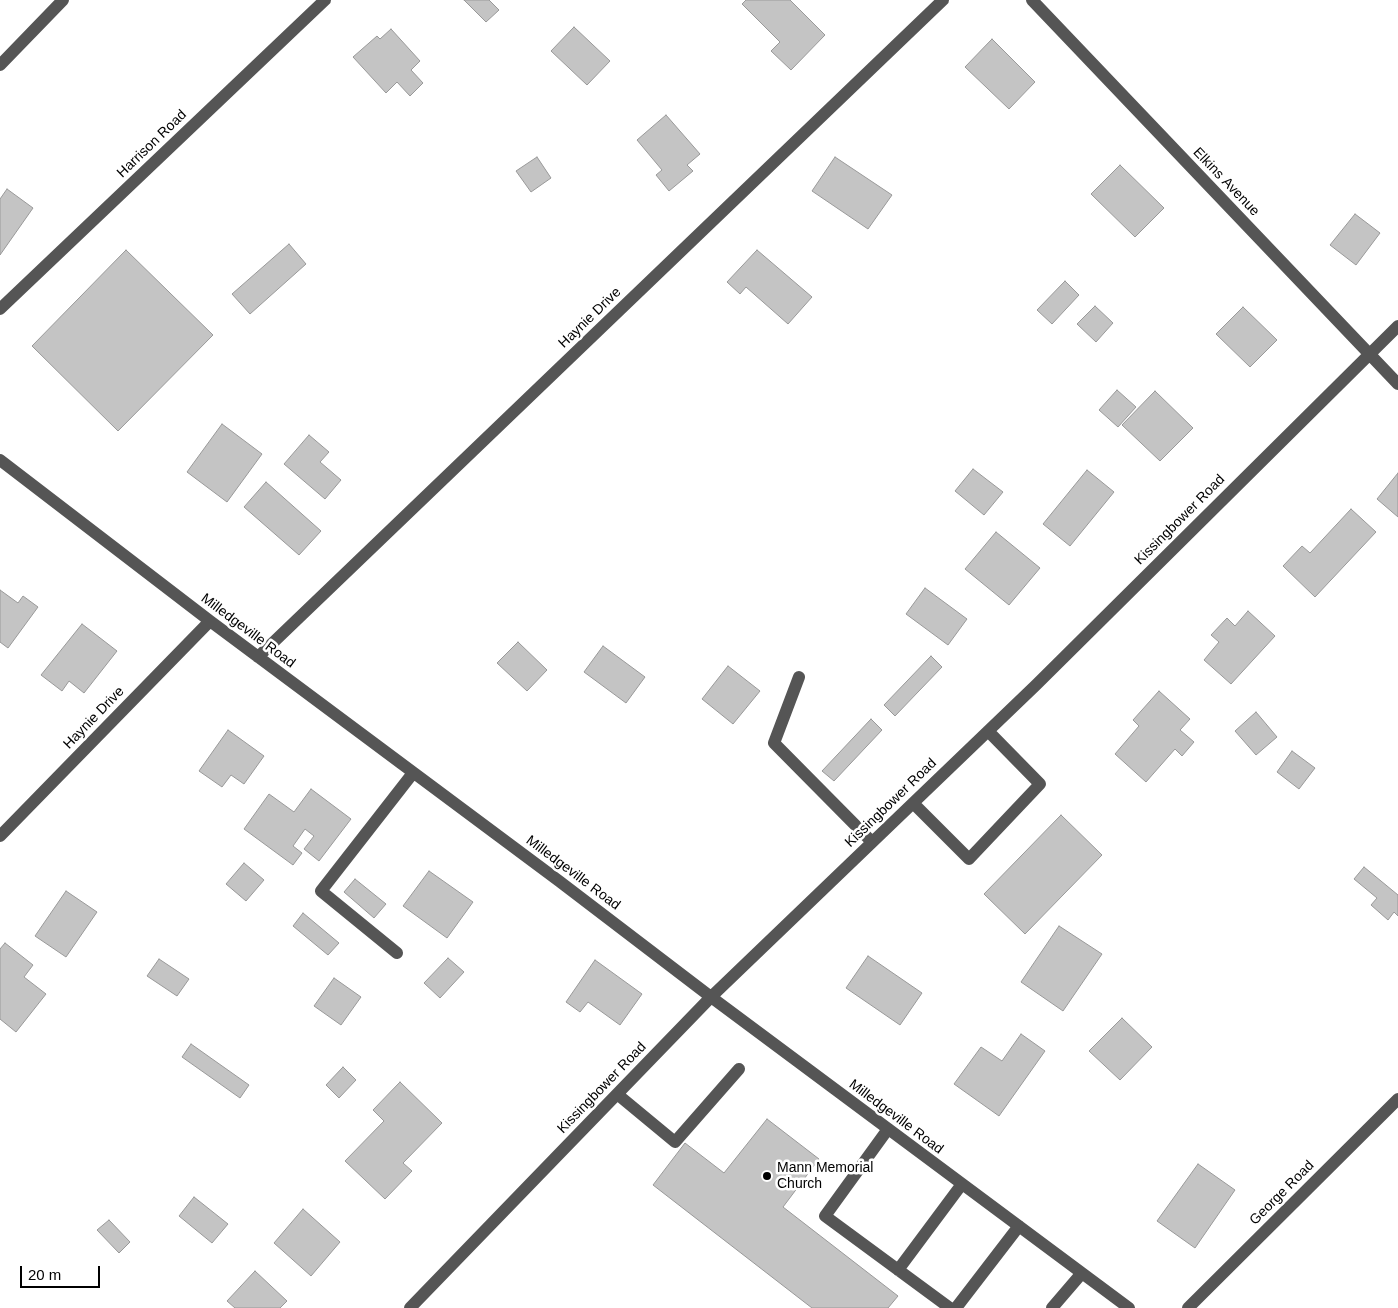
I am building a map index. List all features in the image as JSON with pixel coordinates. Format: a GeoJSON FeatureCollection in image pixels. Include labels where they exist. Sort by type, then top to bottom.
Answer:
{"type":"FeatureCollection","features":[{"type":"Feature","properties":{"kind":"street"},"geometry":{"type":"LineString","coordinates":[[0,65],[63,0]]}},
{"type":"Feature","properties":{"kind":"street","name":"Harrison Road"},"geometry":{"type":"LineString","coordinates":[[0,309],[325,0]]}},
{"type":"Feature","properties":{"kind":"street","name":"Haynie Drive"},"geometry":{"type":"LineString","coordinates":[[258,657],[943,0]]}},
{"type":"Feature","properties":{"kind":"street","name":"Elkins Avenue"},"geometry":{"type":"LineString","coordinates":[[1032,0],[1398,384]]}},
{"type":"Feature","properties":{"kind":"street","name":"Kissingbower Road"},"geometry":{"type":"LineString","coordinates":[[410,1308],[710,997],[988,731],[1398,326]]}},
{"type":"Feature","properties":{"kind":"street","name":"Milledgeville Road"},"geometry":{"type":"LineString","coordinates":[[0,460],[210,621],[559,881],[710,997],[1129,1308]]}},
{"type":"Feature","properties":{"kind":"street","name":"Haynie Drive"},"geometry":{"type":"LineString","coordinates":[[0,836],[210,621]]}},
{"type":"Feature","properties":{"kind":"street"},"geometry":{"type":"LineString","coordinates":[[799,677],[774,743],[872,842]]}},
{"type":"Feature","properties":{"kind":"street"},"geometry":{"type":"LineString","coordinates":[[913,803],[969,858],[1040,784],[988,731]]}},
{"type":"Feature","properties":{"kind":"street"},"geometry":{"type":"LineString","coordinates":[[397,953],[321,891],[414,773]]}},
{"type":"Feature","properties":{"kind":"street"},"geometry":{"type":"LineString","coordinates":[[617,1094],[675,1142],[739,1069]]}},
{"type":"Feature","properties":{"kind":"street","name":"George Road"},"geometry":{"type":"LineString","coordinates":[[1188,1308],[1398,1099]]}},
{"type":"Feature","properties":{"kind":"street"},"geometry":{"type":"LineString","coordinates":[[888,1129],[826,1216],[950,1308]]}},
{"type":"Feature","properties":{"kind":"street"},"geometry":{"type":"LineString","coordinates":[[898,1270],[962,1184]]}},
{"type":"Feature","properties":{"kind":"street"},"geometry":{"type":"LineString","coordinates":[[956,1308],[1019,1226]]}},
{"type":"Feature","properties":{"kind":"street"},"geometry":{"type":"LineString","coordinates":[[1052,1308],[1082,1273]]}},
{"type":"Feature","properties":{"kind":"building"},"geometry":{"type":"Polygon","coordinates":[[[464,0],[489,0],[499,10],[486,22],[464,0]]]}},
{"type":"Feature","properties":{"kind":"building"},"geometry":{"type":"Polygon","coordinates":[[[746,0],[790,0],[825,35],[791,70],[771,51],[780,42],[742,4],[746,0]]]}},
{"type":"Feature","properties":{"kind":"building"},"geometry":{"type":"Polygon","coordinates":[[[574,27],[610,61],[587,85],[551,51],[574,27]]]}},
{"type":"Feature","properties":{"kind":"building"},"geometry":{"type":"Polygon","coordinates":[[[391,29],[420,61],[411,70],[423,83],[410,96],[397,82],[386,93],[353,57],[377,36],[380,39],[391,29]]]}},
{"type":"Feature","properties":{"kind":"building"},"geometry":{"type":"Polygon","coordinates":[[[992,39],[1035,82],[1009,109],[965,67],[992,39]]]}},
{"type":"Feature","properties":{"kind":"building"},"geometry":{"type":"Polygon","coordinates":[[[666,115],[700,154],[687,165],[693,171],[669,191],[656,175],[662,170],[637,140],[666,115]]]}},
{"type":"Feature","properties":{"kind":"building"},"geometry":{"type":"Polygon","coordinates":[[[537,157],[551,178],[531,192],[516,171],[537,157]]]}},
{"type":"Feature","properties":{"kind":"building"},"geometry":{"type":"Polygon","coordinates":[[[835,157],[892,195],[868,229],[812,191],[835,157]]]}},
{"type":"Feature","properties":{"kind":"building"},"geometry":{"type":"Polygon","coordinates":[[[1120,165],[1164,208],[1135,237],[1091,194],[1120,165]]]}},
{"type":"Feature","properties":{"kind":"building"},"geometry":{"type":"Polygon","coordinates":[[[7,189],[33,208],[0,255],[0,199],[7,189]]]}},
{"type":"Feature","properties":{"kind":"building"},"geometry":{"type":"Polygon","coordinates":[[[1355,214],[1380,233],[1356,265],[1330,245],[1355,214]]]}},
{"type":"Feature","properties":{"kind":"building"},"geometry":{"type":"Polygon","coordinates":[[[289,244],[306,264],[250,314],[232,294],[289,244]]]}},
{"type":"Feature","properties":{"kind":"building"},"geometry":{"type":"Polygon","coordinates":[[[126,250],[213,335],[118,431],[32,346],[126,250]]]}},
{"type":"Feature","properties":{"kind":"building"},"geometry":{"type":"Polygon","coordinates":[[[757,250],[812,297],[788,324],[746,287],[740,294],[727,282],[757,250]]]}},
{"type":"Feature","properties":{"kind":"building"},"geometry":{"type":"Polygon","coordinates":[[[1065,281],[1079,295],[1052,324],[1037,310],[1065,281]]]}},
{"type":"Feature","properties":{"kind":"building"},"geometry":{"type":"Polygon","coordinates":[[[1095,306],[1113,323],[1096,342],[1077,324],[1095,306]]]}},
{"type":"Feature","properties":{"kind":"building"},"geometry":{"type":"Polygon","coordinates":[[[1243,307],[1277,340],[1250,367],[1216,334],[1243,307]]]}},
{"type":"Feature","properties":{"kind":"building"},"geometry":{"type":"Polygon","coordinates":[[[1117,390],[1136,407],[1118,427],[1099,410],[1117,390]]]}},
{"type":"Feature","properties":{"kind":"building"},"geometry":{"type":"Polygon","coordinates":[[[1155,391],[1193,428],[1160,461],[1122,425],[1155,391]]]}},
{"type":"Feature","properties":{"kind":"building"},"geometry":{"type":"Polygon","coordinates":[[[222,424],[262,454],[227,502],[187,472],[222,424]]]}},
{"type":"Feature","properties":{"kind":"building"},"geometry":{"type":"Polygon","coordinates":[[[309,435],[329,452],[320,462],[341,480],[325,499],[284,464],[309,435]]]}},
{"type":"Feature","properties":{"kind":"building"},"geometry":{"type":"Polygon","coordinates":[[[973,469],[1003,492],[984,515],[955,491],[973,469]]]}},
{"type":"Feature","properties":{"kind":"building"},"geometry":{"type":"Polygon","coordinates":[[[1087,470],[1114,492],[1070,546],[1043,524],[1087,470]]]}},
{"type":"Feature","properties":{"kind":"building"},"geometry":{"type":"Polygon","coordinates":[[[1398,473],[1398,517],[1377,499],[1398,473]]]}},
{"type":"Feature","properties":{"kind":"building"},"geometry":{"type":"Polygon","coordinates":[[[266,482],[321,531],[299,555],[244,507],[266,482]]]}},
{"type":"Feature","properties":{"kind":"building"},"geometry":{"type":"Polygon","coordinates":[[[1351,509],[1376,532],[1315,597],[1283,566],[1302,546],[1310,553],[1351,509]]]}},
{"type":"Feature","properties":{"kind":"building"},"geometry":{"type":"Polygon","coordinates":[[[996,532],[1040,568],[1009,605],[965,569],[996,532]]]}},
{"type":"Feature","properties":{"kind":"building"},"geometry":{"type":"Polygon","coordinates":[[[925,588],[967,619],[948,645],[906,614],[925,588]]]}},
{"type":"Feature","properties":{"kind":"building"},"geometry":{"type":"Polygon","coordinates":[[[0,590],[18,603],[23,596],[38,607],[8,648],[0,642],[0,590]]]}},
{"type":"Feature","properties":{"kind":"building"},"geometry":{"type":"Polygon","coordinates":[[[1248,611],[1275,636],[1231,684],[1204,660],[1219,642],[1211,635],[1227,618],[1235,626],[1248,611]]]}},
{"type":"Feature","properties":{"kind":"building"},"geometry":{"type":"Polygon","coordinates":[[[82,624],[117,651],[84,693],[69,681],[62,691],[41,675],[82,624]]]}},
{"type":"Feature","properties":{"kind":"building"},"geometry":{"type":"Polygon","coordinates":[[[518,642],[547,670],[527,691],[497,663],[518,642]]]}},
{"type":"Feature","properties":{"kind":"building"},"geometry":{"type":"Polygon","coordinates":[[[603,646],[645,677],[626,703],[584,672],[603,646]]]}},
{"type":"Feature","properties":{"kind":"building"},"geometry":{"type":"Polygon","coordinates":[[[931,656],[942,667],[895,716],[884,705],[931,656]]]}},
{"type":"Feature","properties":{"kind":"building"},"geometry":{"type":"Polygon","coordinates":[[[728,666],[760,691],[733,724],[702,699],[728,666]]]}},
{"type":"Feature","properties":{"kind":"building"},"geometry":{"type":"Polygon","coordinates":[[[1159,691],[1190,719],[1180,730],[1194,742],[1182,756],[1175,749],[1146,782],[1115,754],[1139,726],[1133,720],[1159,691]]]}},
{"type":"Feature","properties":{"kind":"building"},"geometry":{"type":"Polygon","coordinates":[[[1256,712],[1277,737],[1256,755],[1235,731],[1256,712]]]}},
{"type":"Feature","properties":{"kind":"building"},"geometry":{"type":"Polygon","coordinates":[[[871,719],[882,730],[834,781],[822,771],[871,719]]]}},
{"type":"Feature","properties":{"kind":"building"},"geometry":{"type":"Polygon","coordinates":[[[228,730],[264,756],[244,784],[231,775],[222,787],[199,771],[228,730]]]}},
{"type":"Feature","properties":{"kind":"building"},"geometry":{"type":"Polygon","coordinates":[[[1292,751],[1315,768],[1299,789],[1277,772],[1292,751]]]}},
{"type":"Feature","properties":{"kind":"building"},"geometry":{"type":"Polygon","coordinates":[[[311,789],[351,819],[319,861],[304,849],[314,836],[305,829],[293,846],[302,853],[293,865],[244,829],[269,794],[294,812],[311,789]]]}},
{"type":"Feature","properties":{"kind":"building"},"geometry":{"type":"Polygon","coordinates":[[[1061,815],[1102,855],[1025,934],[984,894],[1061,815]]]}},
{"type":"Feature","properties":{"kind":"building"},"geometry":{"type":"Polygon","coordinates":[[[244,863],[264,880],[246,901],[226,884],[244,863]]]}},
{"type":"Feature","properties":{"kind":"building"},"geometry":{"type":"Polygon","coordinates":[[[1364,867],[1398,895],[1398,916],[1394,912],[1388,920],[1371,905],[1377,898],[1354,879],[1364,867]]]}},
{"type":"Feature","properties":{"kind":"building"},"geometry":{"type":"Polygon","coordinates":[[[429,871],[473,902],[447,938],[403,906],[429,871]]]}},
{"type":"Feature","properties":{"kind":"building"},"geometry":{"type":"Polygon","coordinates":[[[355,879],[386,904],[374,918],[344,892],[355,879]]]}},
{"type":"Feature","properties":{"kind":"building"},"geometry":{"type":"Polygon","coordinates":[[[66,891],[97,912],[66,957],[35,936],[66,891]]]}},
{"type":"Feature","properties":{"kind":"building"},"geometry":{"type":"Polygon","coordinates":[[[303,913],[339,943],[328,955],[293,926],[303,913]]]}},
{"type":"Feature","properties":{"kind":"building"},"geometry":{"type":"Polygon","coordinates":[[[1059,926],[1102,954],[1063,1011],[1021,982],[1059,926]]]}},
{"type":"Feature","properties":{"kind":"building"},"geometry":{"type":"Polygon","coordinates":[[[5,943],[33,965],[24,977],[46,994],[16,1032],[0,1019],[0,949],[5,943]]]}},
{"type":"Feature","properties":{"kind":"building"},"geometry":{"type":"Polygon","coordinates":[[[868,956],[922,993],[900,1025],[846,988],[868,956]]]}},
{"type":"Feature","properties":{"kind":"building"},"geometry":{"type":"Polygon","coordinates":[[[448,958],[464,972],[440,998],[424,983],[448,958]]]}},
{"type":"Feature","properties":{"kind":"building"},"geometry":{"type":"Polygon","coordinates":[[[159,959],[189,979],[177,996],[147,976],[159,959]]]}},
{"type":"Feature","properties":{"kind":"building"},"geometry":{"type":"Polygon","coordinates":[[[595,960],[642,994],[620,1025],[588,1002],[580,1012],[566,1002],[595,960]]]}},
{"type":"Feature","properties":{"kind":"building"},"geometry":{"type":"Polygon","coordinates":[[[334,978],[361,997],[341,1025],[314,1006],[334,978]]]}},
{"type":"Feature","properties":{"kind":"building"},"geometry":{"type":"Polygon","coordinates":[[[1122,1018],[1152,1047],[1120,1080],[1089,1051],[1122,1018]]]}},
{"type":"Feature","properties":{"kind":"building"},"geometry":{"type":"Polygon","coordinates":[[[1021,1034],[1045,1051],[999,1116],[954,1084],[981,1047],[1002,1061],[1021,1034]]]}},
{"type":"Feature","properties":{"kind":"building"},"geometry":{"type":"Polygon","coordinates":[[[191,1044],[249,1085],[240,1098],[182,1057],[191,1044]]]}},
{"type":"Feature","properties":{"kind":"building"},"geometry":{"type":"Polygon","coordinates":[[[343,1067],[356,1080],[339,1098],[326,1085],[343,1067]]]}},
{"type":"Feature","properties":{"kind":"building"},"geometry":{"type":"Polygon","coordinates":[[[400,1082],[442,1123],[403,1163],[412,1171],[385,1199],[345,1161],[384,1121],[373,1110],[400,1082]]]}},
{"type":"Feature","properties":{"kind":"building"},"geometry":{"type":"Polygon","coordinates":[[[767,1119],[819,1159],[783,1207],[898,1296],[888,1308],[812,1308],[653,1185],[685,1143],[724,1173],[767,1119]]]}},
{"type":"Feature","properties":{"kind":"building"},"geometry":{"type":"Polygon","coordinates":[[[1198,1164],[1235,1190],[1195,1248],[1157,1221],[1198,1164]]]}},
{"type":"Feature","properties":{"kind":"building"},"geometry":{"type":"Polygon","coordinates":[[[194,1197],[228,1224],[212,1243],[179,1216],[194,1197]]]}},
{"type":"Feature","properties":{"kind":"building"},"geometry":{"type":"Polygon","coordinates":[[[303,1209],[340,1242],[311,1276],[274,1243],[303,1209]]]}},
{"type":"Feature","properties":{"kind":"building"},"geometry":{"type":"Polygon","coordinates":[[[109,1220],[130,1242],[119,1253],[97,1230],[109,1220]]]}},
{"type":"Feature","properties":{"kind":"building"},"geometry":{"type":"Polygon","coordinates":[[[255,1271],[287,1301],[280,1308],[235,1308],[227,1301],[255,1271]]]}},
{"type":"Feature","properties":{"kind":"place","name":"Mann Memorial Church"},"geometry":{"type":"Point","coordinates":[767,1176]}}]}
